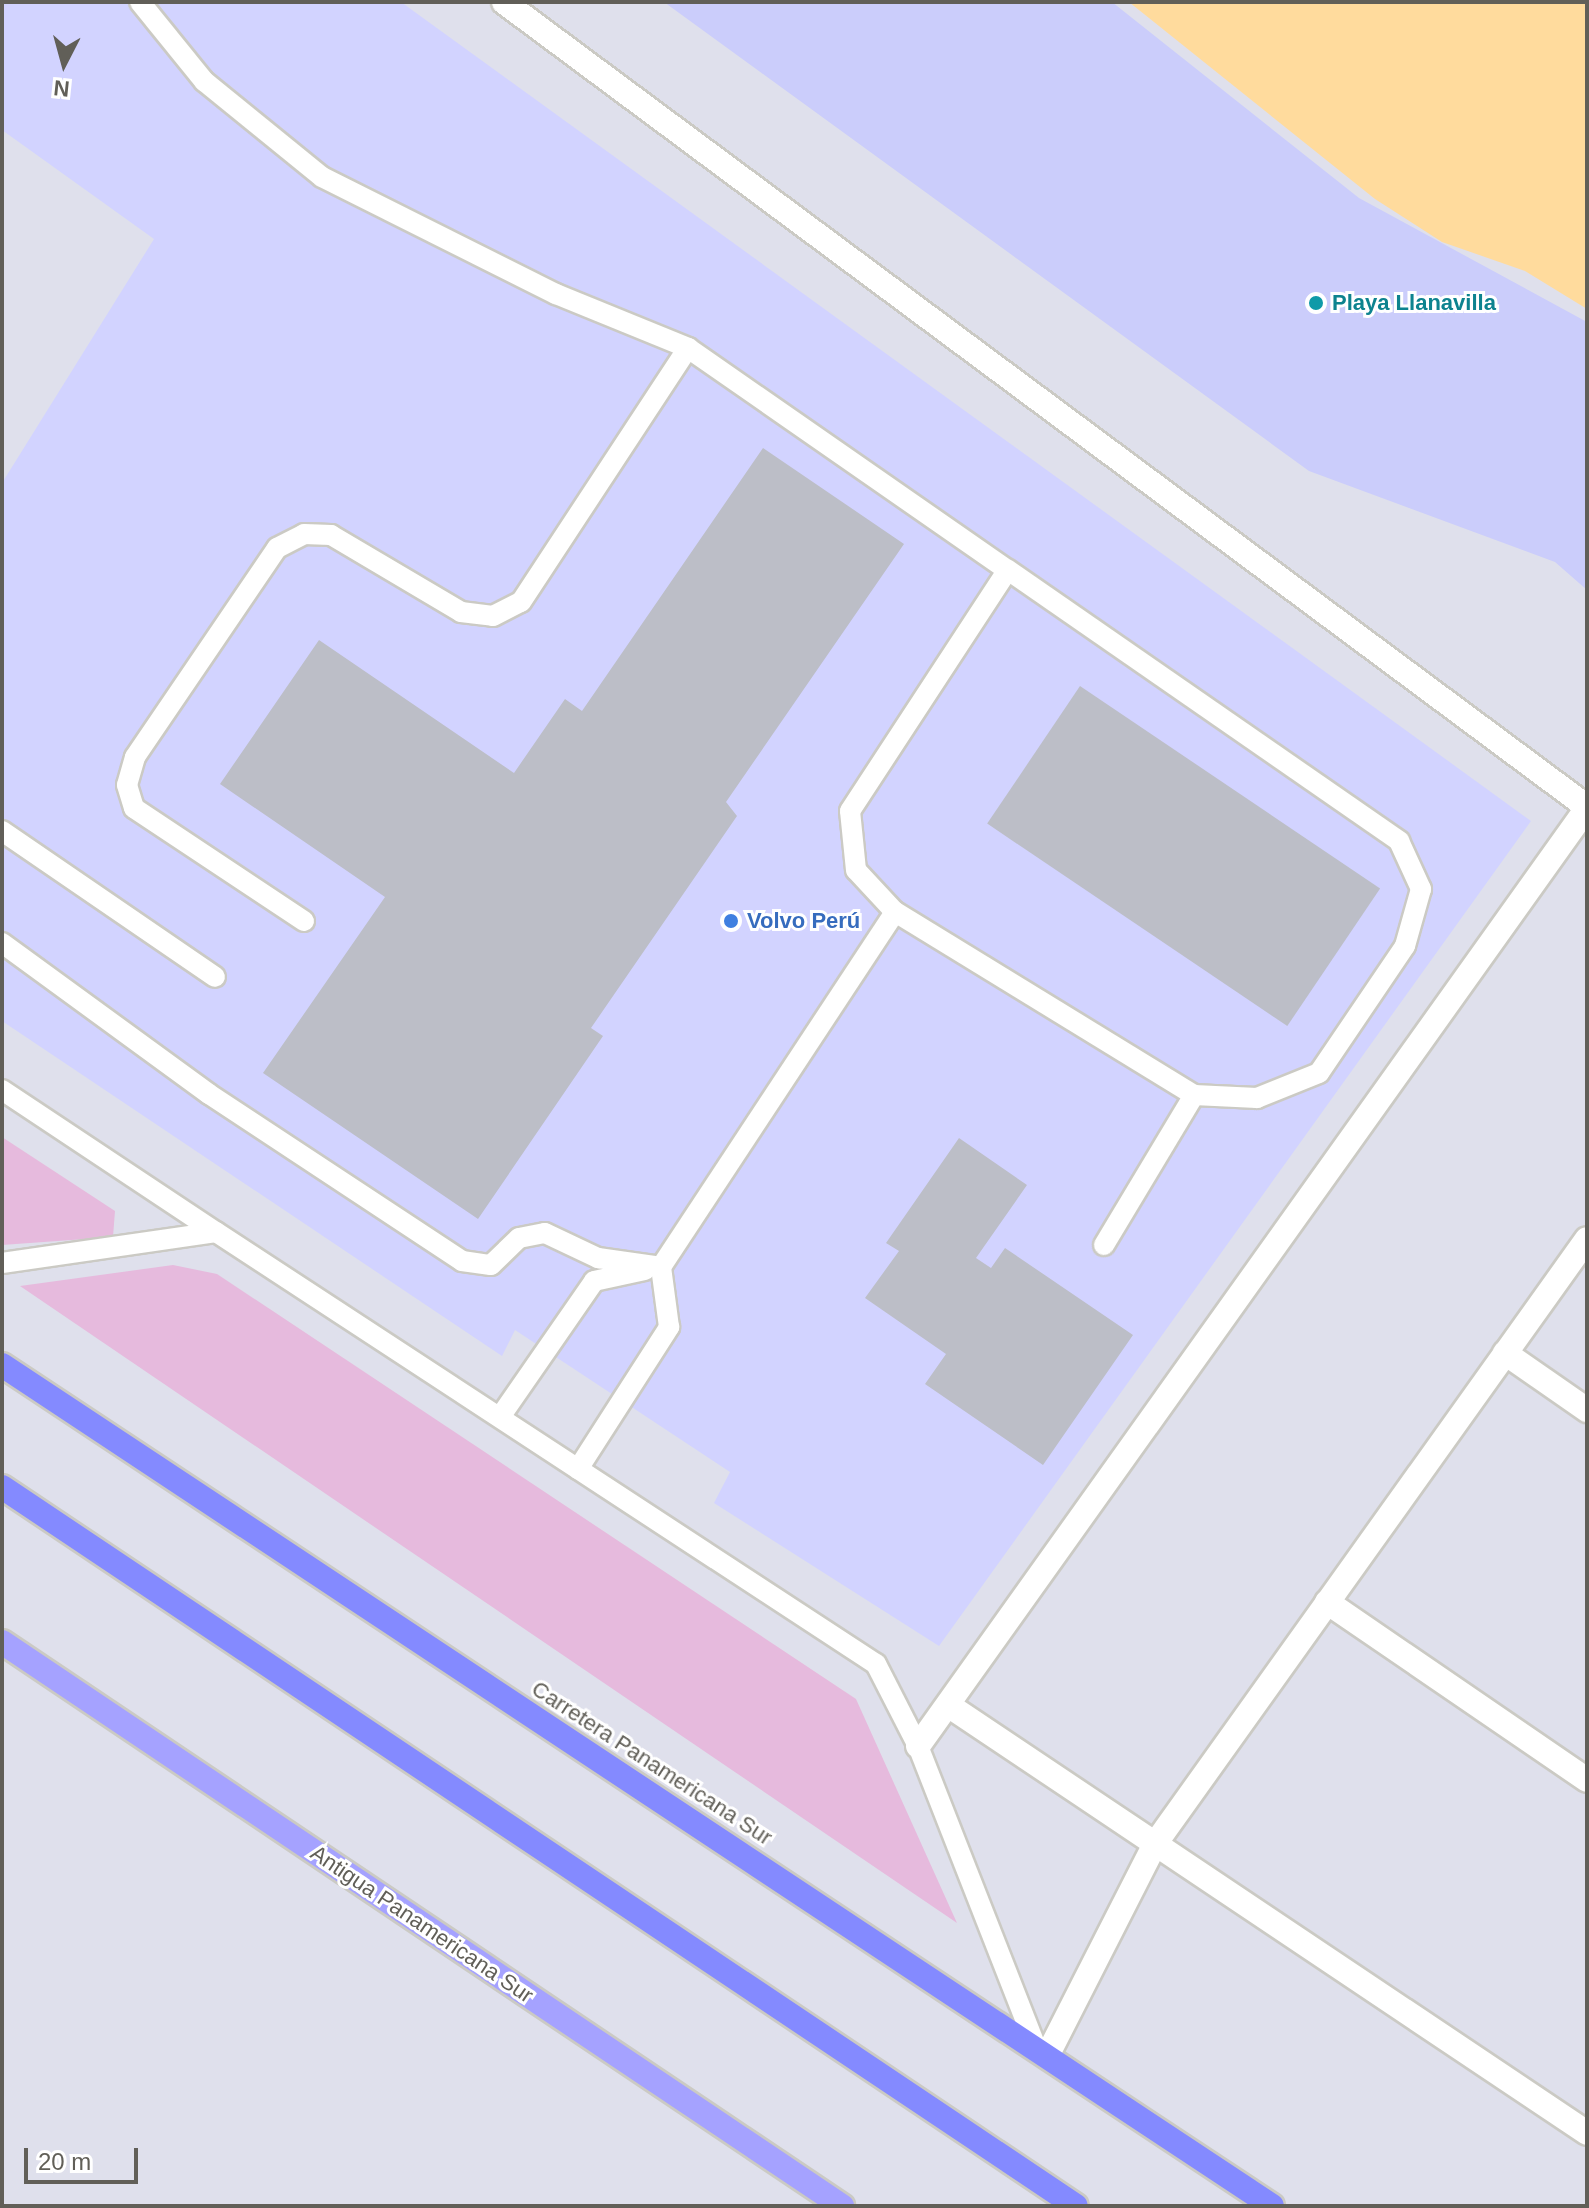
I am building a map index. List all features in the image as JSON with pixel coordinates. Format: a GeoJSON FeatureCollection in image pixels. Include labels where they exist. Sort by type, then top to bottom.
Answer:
{"type":"FeatureCollection","features":[{"type":"Feature","properties":{"kind":"highway","name":"Carretera Panamericana Sur"},"geometry":{"type":"LineString","coordinates":[[2,1365],[1041,2049],[1272,2206]]}},
{"type":"Feature","properties":{"kind":"highway"},"geometry":{"type":"LineString","coordinates":[[2,1487],[1076,2206]]}},
{"type":"Feature","properties":{"kind":"main road","name":"Antigua Panamericana Sur"},"geometry":{"type":"LineString","coordinates":[[2,1642],[842,2206]]}},
{"type":"Feature","properties":{"kind":"street"},"geometry":{"type":"LineString","coordinates":[[504,2],[1587,807],[918,1746]]}},
{"type":"Feature","properties":{"kind":"street"},"geometry":{"type":"LineString","coordinates":[[1041,2049],[1155,1844],[1587,1239]]}},
{"type":"Feature","properties":{"kind":"street"},"geometry":{"type":"LineString","coordinates":[[1505,1353],[1587,1410]]}},
{"type":"Feature","properties":{"kind":"street"},"geometry":{"type":"LineString","coordinates":[[1327,1602],[1587,1780]]}},
{"type":"Feature","properties":{"kind":"street"},"geometry":{"type":"LineString","coordinates":[[948,1705],[1587,2133]]}},
{"type":"Feature","properties":{"kind":"lane"},"geometry":{"type":"LineString","coordinates":[[140,2],[204,81],[322,177],[556,294],[688,348],[1399,841],[1421,889],[1405,946],[1319,1073],[1257,1098],[1194,1095],[895,912],[856,870],[850,811],[1008,570]]}},
{"type":"Feature","properties":{"kind":"lane"},"geometry":{"type":"LineString","coordinates":[[304,921],[134,808],[127,785],[135,757],[277,548],[304,534],[331,535],[461,612],[493,616],[521,602],[688,348]]}},
{"type":"Feature","properties":{"kind":"lane"},"geometry":{"type":"LineString","coordinates":[[3,830],[215,977]]}},
{"type":"Feature","properties":{"kind":"lane"},"geometry":{"type":"LineString","coordinates":[[578,1469],[669,1327],[661,1267],[895,912]]}},
{"type":"Feature","properties":{"kind":"lane"},"geometry":{"type":"LineString","coordinates":[[2,943],[209,1094],[462,1261],[491,1265],[519,1238],[545,1233],[598,1258],[661,1267]]}},
{"type":"Feature","properties":{"kind":"lane"},"geometry":{"type":"LineString","coordinates":[[2,1090],[876,1664],[918,1746],[1041,2049]]}},
{"type":"Feature","properties":{"kind":"lane"},"geometry":{"type":"LineString","coordinates":[[1104,1245],[1194,1095]]}},
{"type":"Feature","properties":{"kind":"lane"},"geometry":{"type":"LineString","coordinates":[[2,1263],[216,1232]]}},
{"type":"Feature","properties":{"kind":"lane"},"geometry":{"type":"LineString","coordinates":[[500,1417],[594,1281],[661,1267]]}},
{"type":"Feature","properties":{"kind":"shaded area","name":"Volvo Perú"},"geometry":{"type":"Polygon","coordinates":[[[2,2],[401,2],[1531,821],[939,1646],[714,1503],[730,1472],[515,1330],[502,1356],[2,1021],[2,483],[154,239],[2,130],[2,2]]]}},
{"type":"Feature","properties":{"kind":"shaded area"},"geometry":{"type":"Polygon","coordinates":[[[1129,2],[1587,2],[1587,309],[1525,271],[1442,242],[1375,199],[1129,2]]]}},
{"type":"Feature","properties":{"kind":"shaded area"},"geometry":{"type":"Polygon","coordinates":[[[2,1137],[115,1211],[113,1237],[2,1245],[2,1137]]]}},
{"type":"Feature","properties":{"kind":"shaded area"},"geometry":{"type":"Polygon","coordinates":[[[173,1265],[217,1274],[856,1699],[957,1923],[20,1286],[173,1265]]]}},
{"type":"Feature","properties":{"kind":"sand","name":"Playa Llanavilla"},"geometry":{"type":"Polygon","coordinates":[[[664,2],[1112,2],[1359,198],[1587,322],[1587,590],[1555,562],[1309,471],[664,2]]]}},
{"type":"Feature","properties":{"kind":"building"},"geometry":{"type":"Polygon","coordinates":[[[763,448],[904,544],[726,802],[737,816],[591,1028],[603,1036],[478,1219],[263,1073],[385,897],[220,784],[319,640],[514,773],[565,699],[582,711],[763,448]]]}},
{"type":"Feature","properties":{"kind":"building"},"geometry":{"type":"Polygon","coordinates":[[[1080,686],[1380,888],[1287,1026],[987,824],[1080,686]]]}},
{"type":"Feature","properties":{"kind":"building"},"geometry":{"type":"Polygon","coordinates":[[[959,1138],[1027,1185],[976,1258],[991,1268],[1005,1248],[1133,1335],[1043,1465],[925,1384],[946,1354],[865,1298],[899,1251],[886,1243],[959,1138]]]}},
{"type":"Feature","properties":{"kind":"place","name":"Playa Llanavilla"},"geometry":{"type":"Point","coordinates":[1316,303]}},
{"type":"Feature","properties":{"kind":"place","name":"Volvo Perú"},"geometry":{"type":"Point","coordinates":[731,921]}}]}
